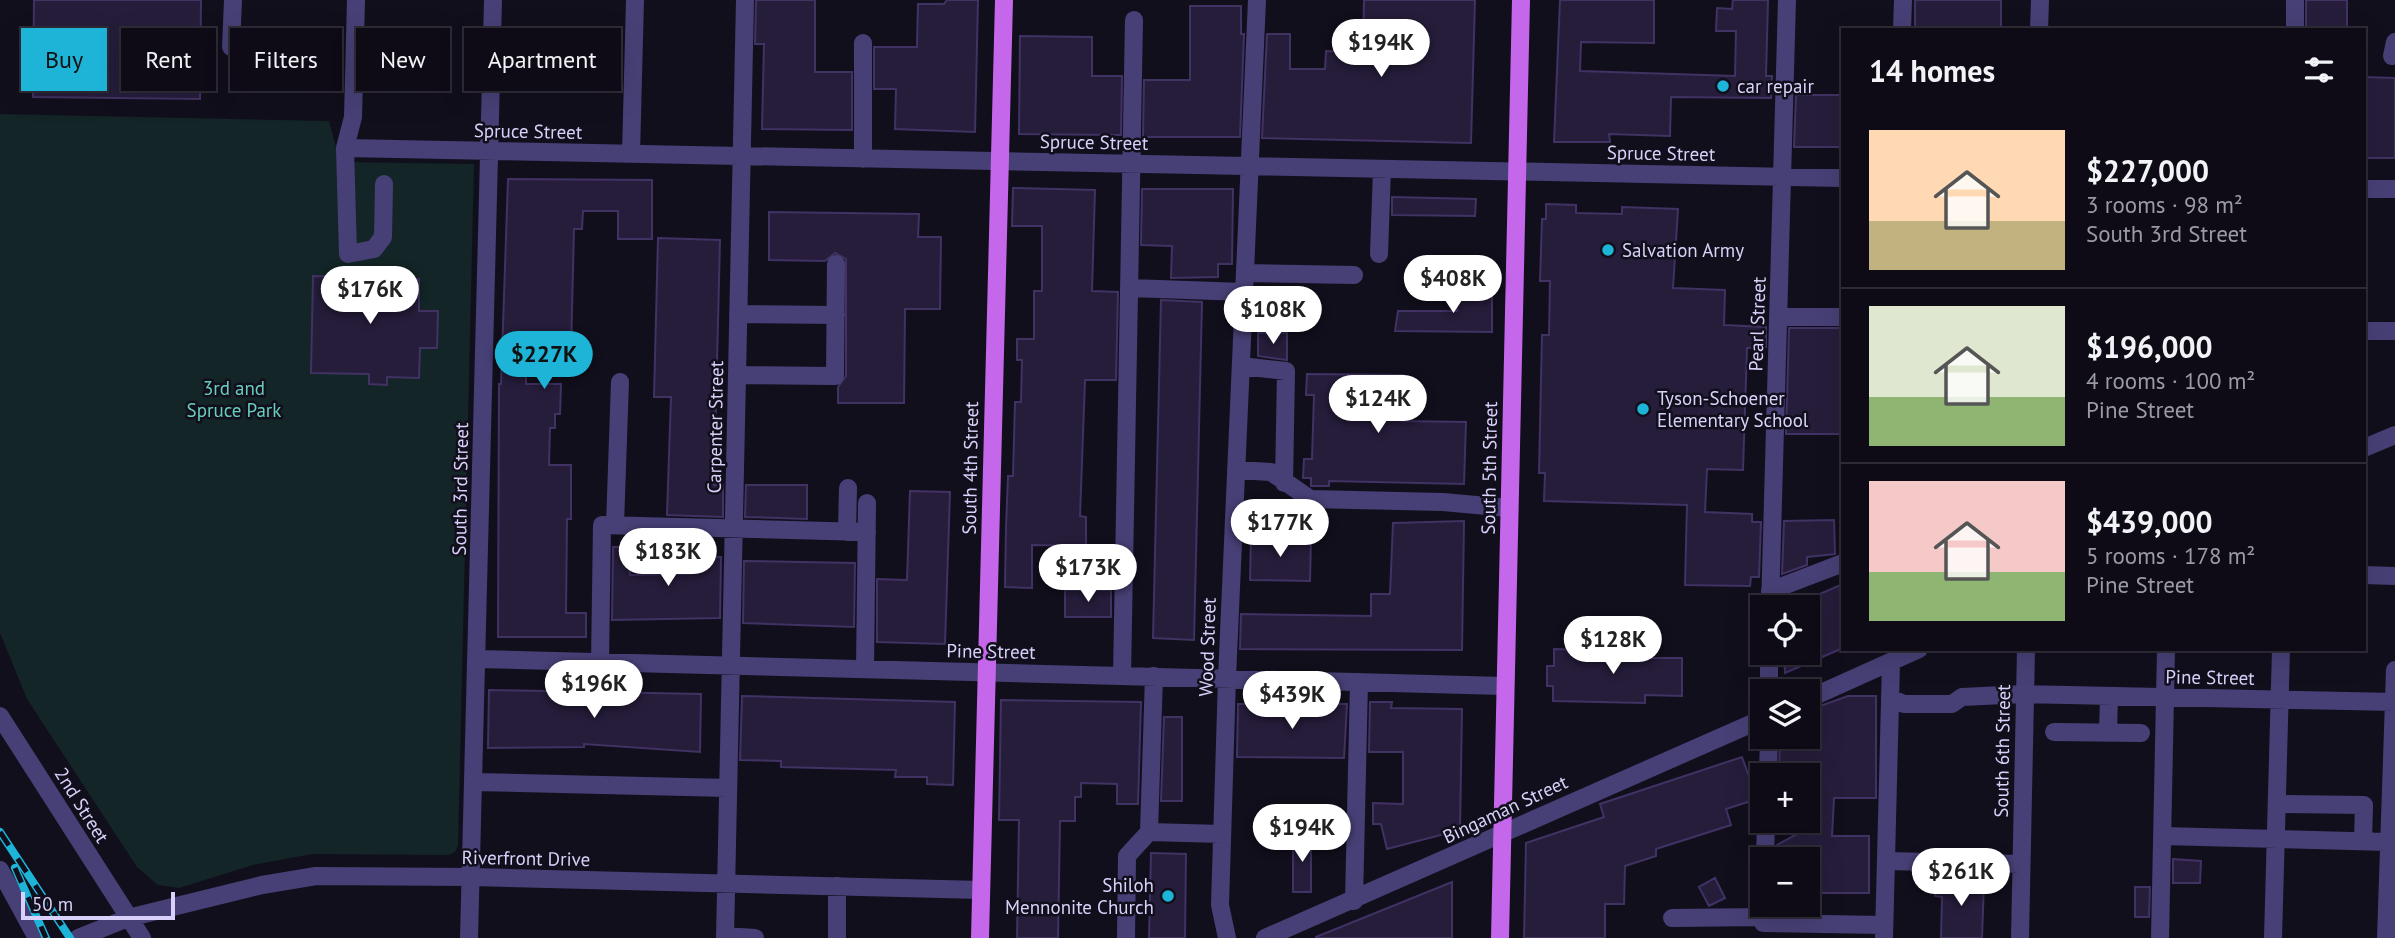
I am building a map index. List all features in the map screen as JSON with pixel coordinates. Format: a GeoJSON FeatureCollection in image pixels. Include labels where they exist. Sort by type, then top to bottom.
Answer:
{"type":"FeatureCollection","features":[{"type":"Feature","properties":{"kind":"main road","name":"South 4th Street"},"geometry":{"type":"LineString","coordinates":[[980,938],[1004,0]]}},
{"type":"Feature","properties":{"kind":"main road","name":"South 5th Street"},"geometry":{"type":"LineString","coordinates":[[1500,938],[1521,0]]}},
{"type":"Feature","properties":{"kind":"street"},"geometry":{"type":"LineString","coordinates":[[232,28],[233,0]]}},
{"type":"Feature","properties":{"kind":"street"},"geometry":{"type":"LineString","coordinates":[[356,0],[353,117],[345,148],[348,254],[374,249],[383,237],[384,184]]}},
{"type":"Feature","properties":{"kind":"street","name":"South 3rd Street"},"geometry":{"type":"LineString","coordinates":[[469,938],[493,0]]}},
{"type":"Feature","properties":{"kind":"street"},"geometry":{"type":"LineString","coordinates":[[631,154],[635,0]]}},
{"type":"Feature","properties":{"kind":"street","name":"Carpenter Street"},"geometry":{"type":"LineString","coordinates":[[725,937],[745,0]]}},
{"type":"Feature","properties":{"kind":"street","name":"Wood Street"},"geometry":{"type":"LineString","coordinates":[[1227,938],[1220,905],[1222,834],[1257,0]]}},
{"type":"Feature","properties":{"kind":"street","name":"Pearl Street"},"geometry":{"type":"LineString","coordinates":[[1770,595],[1787,0]]}},
{"type":"Feature","properties":{"kind":"street"},"geometry":{"type":"LineString","coordinates":[[1902,28],[1903,0]]}},
{"type":"Feature","properties":{"kind":"street"},"geometry":{"type":"LineString","coordinates":[[2039,28],[2040,0]]}},
{"type":"Feature","properties":{"kind":"street"},"geometry":{"type":"LineString","coordinates":[[2295,0],[2295,28]]}},
{"type":"Feature","properties":{"kind":"street"},"geometry":{"type":"LineString","coordinates":[[1122,675],[1134,20]]}},
{"type":"Feature","properties":{"kind":"street"},"geometry":{"type":"LineString","coordinates":[[863,43],[863,159]]}},
{"type":"Feature","properties":{"kind":"street","name":"Spruce Street"},"geometry":{"type":"LineString","coordinates":[[345,148],[1841,178]]}},
{"type":"Feature","properties":{"kind":"street"},"geometry":{"type":"LineString","coordinates":[[1379,254],[1382,169]]}},
{"type":"Feature","properties":{"kind":"street"},"geometry":{"type":"LineString","coordinates":[[2366,189],[2395,189]]}},
{"type":"Feature","properties":{"kind":"street"},"geometry":{"type":"LineString","coordinates":[[737,376],[835,376],[836,264]]}},
{"type":"Feature","properties":{"kind":"street"},"geometry":{"type":"LineString","coordinates":[[1244,273],[1354,275]]}},
{"type":"Feature","properties":{"kind":"street"},"geometry":{"type":"LineString","coordinates":[[1130,288],[1244,292]]}},
{"type":"Feature","properties":{"kind":"street"},"geometry":{"type":"LineString","coordinates":[[738,313],[836,315]]}},
{"type":"Feature","properties":{"kind":"street"},"geometry":{"type":"LineString","coordinates":[[1778,317],[1841,317]]}},
{"type":"Feature","properties":{"kind":"street"},"geometry":{"type":"LineString","coordinates":[[2366,331],[2395,331]]}},
{"type":"Feature","properties":{"kind":"street"},"geometry":{"type":"LineString","coordinates":[[1241,366],[1286,371],[1284,483]]}},
{"type":"Feature","properties":{"kind":"street"},"geometry":{"type":"LineString","coordinates":[[615,525],[621,382]]}},
{"type":"Feature","properties":{"kind":"street"},"geometry":{"type":"LineString","coordinates":[[2366,447],[2395,435]]}},
{"type":"Feature","properties":{"kind":"street"},"geometry":{"type":"LineString","coordinates":[[1236,470],[1271,472],[1310,499],[1443,502],[1509,508]]}},
{"type":"Feature","properties":{"kind":"street"},"geometry":{"type":"LineString","coordinates":[[847,532],[848,488]]}},
{"type":"Feature","properties":{"kind":"street"},"geometry":{"type":"LineString","coordinates":[[865,669],[867,503]]}},
{"type":"Feature","properties":{"kind":"street"},"geometry":{"type":"LineString","coordinates":[[600,663],[602,526],[867,532]]}},
{"type":"Feature","properties":{"kind":"street"},"geometry":{"type":"LineString","coordinates":[[1778,595],[1841,563]]}},
{"type":"Feature","properties":{"kind":"street"},"geometry":{"type":"LineString","coordinates":[[2366,575],[2395,576]]}},
{"type":"Feature","properties":{"kind":"street"},"geometry":{"type":"LineString","coordinates":[[1820,694],[1915,651]]}},
{"type":"Feature","properties":{"kind":"street","name":"South 6th Street"},"geometry":{"type":"LineString","coordinates":[[2020,938],[2026,651]]}},
{"type":"Feature","properties":{"kind":"street"},"geometry":{"type":"LineString","coordinates":[[2160,938],[2166,651]]}},
{"type":"Feature","properties":{"kind":"street"},"geometry":{"type":"LineString","coordinates":[[2273,938],[2281,651]]}},
{"type":"Feature","properties":{"kind":"street","name":"Pine Street"},"geometry":{"type":"LineString","coordinates":[[477,659],[1504,686]]}},
{"type":"Feature","properties":{"kind":"street"},"geometry":{"type":"LineString","coordinates":[[1672,918],[1763,921],[1884,932],[1891,662]]}},
{"type":"Feature","properties":{"kind":"street"},"geometry":{"type":"LineString","coordinates":[[2386,938],[2395,670]]}},
{"type":"Feature","properties":{"kind":"street"},"geometry":{"type":"LineString","coordinates":[[1126,938],[1127,856],[1149,832],[1154,676]]}},
{"type":"Feature","properties":{"kind":"street"},"geometry":{"type":"LineString","coordinates":[[1354,901],[1359,682]]}},
{"type":"Feature","properties":{"kind":"street","name":"Pine Street"},"geometry":{"type":"LineString","coordinates":[[1890,698],[1904,704],[1952,704],[1962,697],[2025,694],[2394,702]]}},
{"type":"Feature","properties":{"kind":"street"},"geometry":{"type":"LineString","coordinates":[[2108,733],[2109,696]]}},
{"type":"Feature","properties":{"kind":"street","name":"2nd Street"},"geometry":{"type":"LineString","coordinates":[[0,716],[142,938]]}},
{"type":"Feature","properties":{"kind":"street","name":"Bingaman Street"},"geometry":{"type":"LineString","coordinates":[[1265,938],[1750,724]]}},
{"type":"Feature","properties":{"kind":"street"},"geometry":{"type":"LineString","coordinates":[[2054,732],[2141,733]]}},
{"type":"Feature","properties":{"kind":"street"},"geometry":{"type":"LineString","coordinates":[[474,782],[728,788]]}},
{"type":"Feature","properties":{"kind":"street"},"geometry":{"type":"LineString","coordinates":[[2277,804],[2364,805],[2363,841]]}},
{"type":"Feature","properties":{"kind":"street"},"geometry":{"type":"LineString","coordinates":[[1149,832],[1222,834]]}},
{"type":"Feature","properties":{"kind":"street"},"geometry":{"type":"LineString","coordinates":[[2163,836],[2389,842]]}},
{"type":"Feature","properties":{"kind":"street"},"geometry":{"type":"LineString","coordinates":[[1886,861],[2021,864]]}},
{"type":"Feature","properties":{"kind":"street"},"geometry":{"type":"LineString","coordinates":[[0,870],[6,895],[37,938]]}},
{"type":"Feature","properties":{"kind":"street","name":"Riverfront Drive"},"geometry":{"type":"LineString","coordinates":[[78,938],[128,918],[288,880],[357,875],[981,890]]}},
{"type":"Feature","properties":{"kind":"street"},"geometry":{"type":"LineString","coordinates":[[836,938],[838,886]]}},
{"type":"Feature","properties":{"kind":"street"},"geometry":{"type":"LineString","coordinates":[[725,937],[755,938]]}},
{"type":"Feature","properties":{"kind":"green space","name":"3rd and Spruce Park"},"geometry":{"type":"Polygon","coordinates":[[[0,114],[329,121],[340,162],[474,164],[458,845],[455,852],[449,855],[312,854],[253,865],[179,888],[158,885],[137,867],[27,699],[0,633],[0,114]]]}},
{"type":"Feature","properties":{"kind":"building"},"geometry":{"type":"Polygon","coordinates":[[[34,0],[201,0],[201,28],[121,28],[121,91],[200,91],[200,99],[33,97],[33,91],[107,91],[107,28],[34,28],[34,0]]]}},
{"type":"Feature","properties":{"kind":"building"},"geometry":{"type":"Polygon","coordinates":[[[756,0],[815,0],[815,72],[852,72],[852,130],[762,129],[764,44],[755,44],[756,0]]]}},
{"type":"Feature","properties":{"kind":"building"},"geometry":{"type":"Polygon","coordinates":[[[947,0],[978,0],[975,132],[895,129],[896,89],[874,89],[874,47],[917,47],[918,4],[944,4],[947,0]]]}},
{"type":"Feature","properties":{"kind":"building"},"geometry":{"type":"Polygon","coordinates":[[[1364,0],[1475,0],[1471,143],[1262,138],[1267,34],[1290,34],[1290,69],[1325,69],[1326,51],[1363,52],[1364,0]]]}},
{"type":"Feature","properties":{"kind":"building"},"geometry":{"type":"Polygon","coordinates":[[[1560,0],[1654,0],[1654,43],[1581,42],[1580,71],[1735,76],[1736,31],[1716,31],[1717,8],[1732,9],[1733,0],[1768,0],[1766,76],[1772,76],[1771,98],[1671,97],[1670,136],[1609,134],[1610,142],[1554,142],[1560,0]]]}},
{"type":"Feature","properties":{"kind":"building"},"geometry":{"type":"Polygon","coordinates":[[[1915,0],[2001,0],[2001,28],[1915,28],[1915,0]]]}},
{"type":"Feature","properties":{"kind":"building"},"geometry":{"type":"Polygon","coordinates":[[[2306,0],[2347,0],[2347,28],[2306,28],[2306,0]]]}},
{"type":"Feature","properties":{"kind":"building"},"geometry":{"type":"Polygon","coordinates":[[[1190,6],[1241,6],[1241,34],[1244,34],[1240,137],[1143,137],[1144,80],[1190,80],[1190,6]]]}},
{"type":"Feature","properties":{"kind":"building"},"geometry":{"type":"Polygon","coordinates":[[[1020,36],[1092,37],[1092,76],[1122,76],[1121,135],[1019,134],[1020,36]]]}},
{"type":"Feature","properties":{"kind":"building"},"geometry":{"type":"Polygon","coordinates":[[[2366,77],[2395,78],[2395,158],[2366,158],[2366,77]]]}},
{"type":"Feature","properties":{"kind":"building"},"geometry":{"type":"Polygon","coordinates":[[[1796,95],[1841,95],[1841,147],[1794,147],[1796,95]]]}},
{"type":"Feature","properties":{"kind":"building"},"geometry":{"type":"Polygon","coordinates":[[[508,179],[652,180],[652,239],[618,239],[618,211],[583,211],[582,229],[574,229],[571,351],[526,350],[526,384],[561,384],[560,414],[555,414],[555,428],[550,428],[549,465],[571,465],[571,519],[567,519],[566,613],[586,613],[586,637],[498,637],[499,384],[508,179]]]}},
{"type":"Feature","properties":{"kind":"building"},"geometry":{"type":"Polygon","coordinates":[[[1013,188],[1095,190],[1092,291],[1118,292],[1116,380],[1085,380],[1080,516],[1086,517],[1086,546],[1032,545],[1032,588],[1005,587],[1006,528],[1008,476],[1013,476],[1015,402],[1021,402],[1022,360],[1017,360],[1017,339],[1034,339],[1034,291],[1042,291],[1042,226],[1012,226],[1013,188]]]}},
{"type":"Feature","properties":{"kind":"building"},"geometry":{"type":"Polygon","coordinates":[[[1142,189],[1233,189],[1232,264],[1218,264],[1218,277],[1171,278],[1172,246],[1141,245],[1142,189]]]}},
{"type":"Feature","properties":{"kind":"building"},"geometry":{"type":"Polygon","coordinates":[[[1392,197],[1476,199],[1475,216],[1392,215],[1392,197]]]}},
{"type":"Feature","properties":{"kind":"building","name":"Tyson-Schoener Elementary School"},"geometry":{"type":"Polygon","coordinates":[[[1546,204],[1576,205],[1576,213],[1622,214],[1622,207],[1678,209],[1673,288],[1725,290],[1724,325],[1766,327],[1766,347],[1747,348],[1743,470],[1707,469],[1705,512],[1752,514],[1752,522],[1761,522],[1759,577],[1751,577],[1750,586],[1685,585],[1687,505],[1544,501],[1545,473],[1539,473],[1542,335],[1549,335],[1550,281],[1540,281],[1542,219],[1546,219],[1546,204]]]}},
{"type":"Feature","properties":{"kind":"building"},"geometry":{"type":"Polygon","coordinates":[[[769,212],[919,214],[918,237],[941,237],[940,309],[905,309],[904,403],[838,403],[838,387],[846,376],[846,259],[835,253],[825,261],[769,260],[769,212]]]}},
{"type":"Feature","properties":{"kind":"building"},"geometry":{"type":"Polygon","coordinates":[[[658,238],[720,240],[714,485],[723,485],[723,517],[667,515],[671,397],[654,397],[658,238]]]}},
{"type":"Feature","properties":{"kind":"building"},"geometry":{"type":"Polygon","coordinates":[[[368,268],[391,269],[390,278],[419,279],[419,311],[438,311],[437,348],[420,348],[419,378],[387,377],[387,385],[369,384],[369,374],[311,373],[313,276],[368,277],[368,268]]]}},
{"type":"Feature","properties":{"kind":"building"},"geometry":{"type":"Polygon","coordinates":[[[1456,288],[1492,289],[1492,332],[1395,331],[1398,311],[1457,311],[1456,288]]]}},
{"type":"Feature","properties":{"kind":"building"},"geometry":{"type":"Polygon","coordinates":[[[1161,300],[1202,302],[1194,640],[1153,638],[1161,300]]]}},
{"type":"Feature","properties":{"kind":"building"},"geometry":{"type":"Polygon","coordinates":[[[1789,328],[1841,328],[1841,434],[1786,434],[1789,328]]]}},
{"type":"Feature","properties":{"kind":"building"},"geometry":{"type":"Polygon","coordinates":[[[1258,333],[1287,333],[1287,360],[1258,356],[1258,333]]]}},
{"type":"Feature","properties":{"kind":"building"},"geometry":{"type":"Polygon","coordinates":[[[1307,374],[1403,375],[1402,421],[1466,422],[1464,484],[1329,481],[1329,486],[1311,486],[1311,478],[1303,478],[1304,459],[1312,459],[1314,395],[1306,395],[1307,374]]]}},
{"type":"Feature","properties":{"kind":"building"},"geometry":{"type":"Polygon","coordinates":[[[746,485],[807,485],[807,519],[745,517],[746,485]]]}},
{"type":"Feature","properties":{"kind":"building"},"geometry":{"type":"Polygon","coordinates":[[[910,491],[950,492],[945,644],[877,642],[877,579],[907,580],[910,491]]]}},
{"type":"Feature","properties":{"kind":"building"},"geometry":{"type":"Polygon","coordinates":[[[1834,520],[1835,554],[1807,557],[1807,565],[1782,574],[1784,521],[1834,520]]]}},
{"type":"Feature","properties":{"kind":"building"},"geometry":{"type":"Polygon","coordinates":[[[1464,521],[1462,650],[1240,649],[1241,614],[1371,616],[1371,594],[1390,594],[1393,523],[1464,521]]]}},
{"type":"Feature","properties":{"kind":"building"},"geometry":{"type":"Polygon","coordinates":[[[1251,537],[1311,538],[1310,581],[1250,580],[1251,537]]]}},
{"type":"Feature","properties":{"kind":"building"},"geometry":{"type":"Polygon","coordinates":[[[691,539],[713,539],[713,557],[721,557],[720,618],[612,620],[613,547],[630,547],[630,575],[691,574],[691,539]]]}},
{"type":"Feature","properties":{"kind":"building"},"geometry":{"type":"Polygon","coordinates":[[[744,561],[855,563],[854,627],[743,623],[744,561]]]}},
{"type":"Feature","properties":{"kind":"building"},"geometry":{"type":"Polygon","coordinates":[[[1841,585],[1841,649],[1820,658],[1820,595],[1817,595],[1841,585]]]}},
{"type":"Feature","properties":{"kind":"building"},"geometry":{"type":"Polygon","coordinates":[[[1065,590],[1111,590],[1111,617],[1065,617],[1065,590]]]}},
{"type":"Feature","properties":{"kind":"building"},"geometry":{"type":"Polygon","coordinates":[[[1554,649],[1647,652],[1647,658],[1682,658],[1682,696],[1645,695],[1645,703],[1553,701],[1553,686],[1547,686],[1547,666],[1554,666],[1554,649]]]}},
{"type":"Feature","properties":{"kind":"building"},"geometry":{"type":"Polygon","coordinates":[[[1785,665],[1804,665],[1785,673],[1785,665]]]}},
{"type":"Feature","properties":{"kind":"building"},"geometry":{"type":"Polygon","coordinates":[[[489,690],[701,694],[700,752],[584,744],[584,747],[488,748],[489,690]]]}},
{"type":"Feature","properties":{"kind":"building"},"geometry":{"type":"Polygon","coordinates":[[[742,696],[955,702],[953,785],[927,784],[927,777],[895,777],[896,770],[781,767],[781,761],[740,760],[742,696]]]}},
{"type":"Feature","properties":{"kind":"building"},"geometry":{"type":"Polygon","coordinates":[[[1848,696],[1876,696],[1876,798],[1834,798],[1832,836],[1869,836],[1869,893],[1820,893],[1820,847],[1777,847],[1799,833],[1820,833],[1820,763],[1779,763],[1780,749],[1820,749],[1820,706],[1848,696]]]}},
{"type":"Feature","properties":{"kind":"building"},"geometry":{"type":"Polygon","coordinates":[[[1001,700],[1141,702],[1138,804],[1117,804],[1117,784],[1081,783],[1081,797],[1075,797],[1075,821],[1060,821],[1058,938],[1017,938],[1019,820],[999,820],[1001,700]]]}},
{"type":"Feature","properties":{"kind":"building"},"geometry":{"type":"Polygon","coordinates":[[[1370,702],[1392,702],[1391,708],[1462,709],[1460,830],[1387,849],[1381,824],[1373,824],[1373,803],[1403,804],[1403,752],[1369,752],[1370,702]]]}},
{"type":"Feature","properties":{"kind":"building"},"geometry":{"type":"Polygon","coordinates":[[[1238,704],[1347,704],[1344,758],[1237,757],[1238,704]]]}},
{"type":"Feature","properties":{"kind":"building"},"geometry":{"type":"Polygon","coordinates":[[[1164,717],[1182,717],[1182,801],[1161,801],[1164,717]]]}},
{"type":"Feature","properties":{"kind":"building"},"geometry":{"type":"Polygon","coordinates":[[[1742,757],[1750,779],[1750,801],[1726,809],[1731,825],[1656,849],[1656,856],[1625,866],[1624,904],[1605,904],[1605,938],[1524,938],[1526,843],[1604,817],[1600,804],[1742,757]]]}},
{"type":"Feature","properties":{"kind":"building"},"geometry":{"type":"Polygon","coordinates":[[[1293,836],[1311,836],[1311,892],[1293,892],[1293,836]]]}},
{"type":"Feature","properties":{"kind":"building","name":"Shiloh Mennonite Church"},"geometry":{"type":"Polygon","coordinates":[[[1151,853],[1186,854],[1185,938],[1149,938],[1151,853]]]}},
{"type":"Feature","properties":{"kind":"building"},"geometry":{"type":"Polygon","coordinates":[[[2173,859],[2201,861],[2200,883],[2173,883],[2173,859]]]}},
{"type":"Feature","properties":{"kind":"building"},"geometry":{"type":"Polygon","coordinates":[[[1715,878],[1725,898],[1709,906],[1699,887],[1715,878]]]}},
{"type":"Feature","properties":{"kind":"building"},"geometry":{"type":"Polygon","coordinates":[[[1935,880],[1984,882],[1982,938],[1941,938],[1942,897],[1935,896],[1935,880]]]}},
{"type":"Feature","properties":{"kind":"building"},"geometry":{"type":"Polygon","coordinates":[[[1452,882],[1452,938],[1316,938],[1316,937],[1452,882]]]}},
{"type":"Feature","properties":{"kind":"building"},"geometry":{"type":"Polygon","coordinates":[[[2135,887],[2150,887],[2149,917],[2135,917],[2135,887]]]}},
{"type":"Feature","properties":{"kind":"railway"},"geometry":{"type":"LineString","coordinates":[[0,832],[70,938]]}},
{"type":"Feature","properties":{"kind":"railway"},"geometry":{"type":"LineString","coordinates":[[15,868],[46,938]]}},
{"type":"Feature","properties":{"kind":"place","name":"car repair"},"geometry":{"type":"Point","coordinates":[1723,86]}},
{"type":"Feature","properties":{"kind":"place","name":"Salvation Army"},"geometry":{"type":"Point","coordinates":[1608,250]}},
{"type":"Feature","properties":{"kind":"place","name":"Tyson-Schoener Elementary School"},"geometry":{"type":"Point","coordinates":[1643,409]}},
{"type":"Feature","properties":{"kind":"place","name":"Shiloh Mennonite Church"},"geometry":{"type":"Point","coordinates":[1168,896]}}]}
